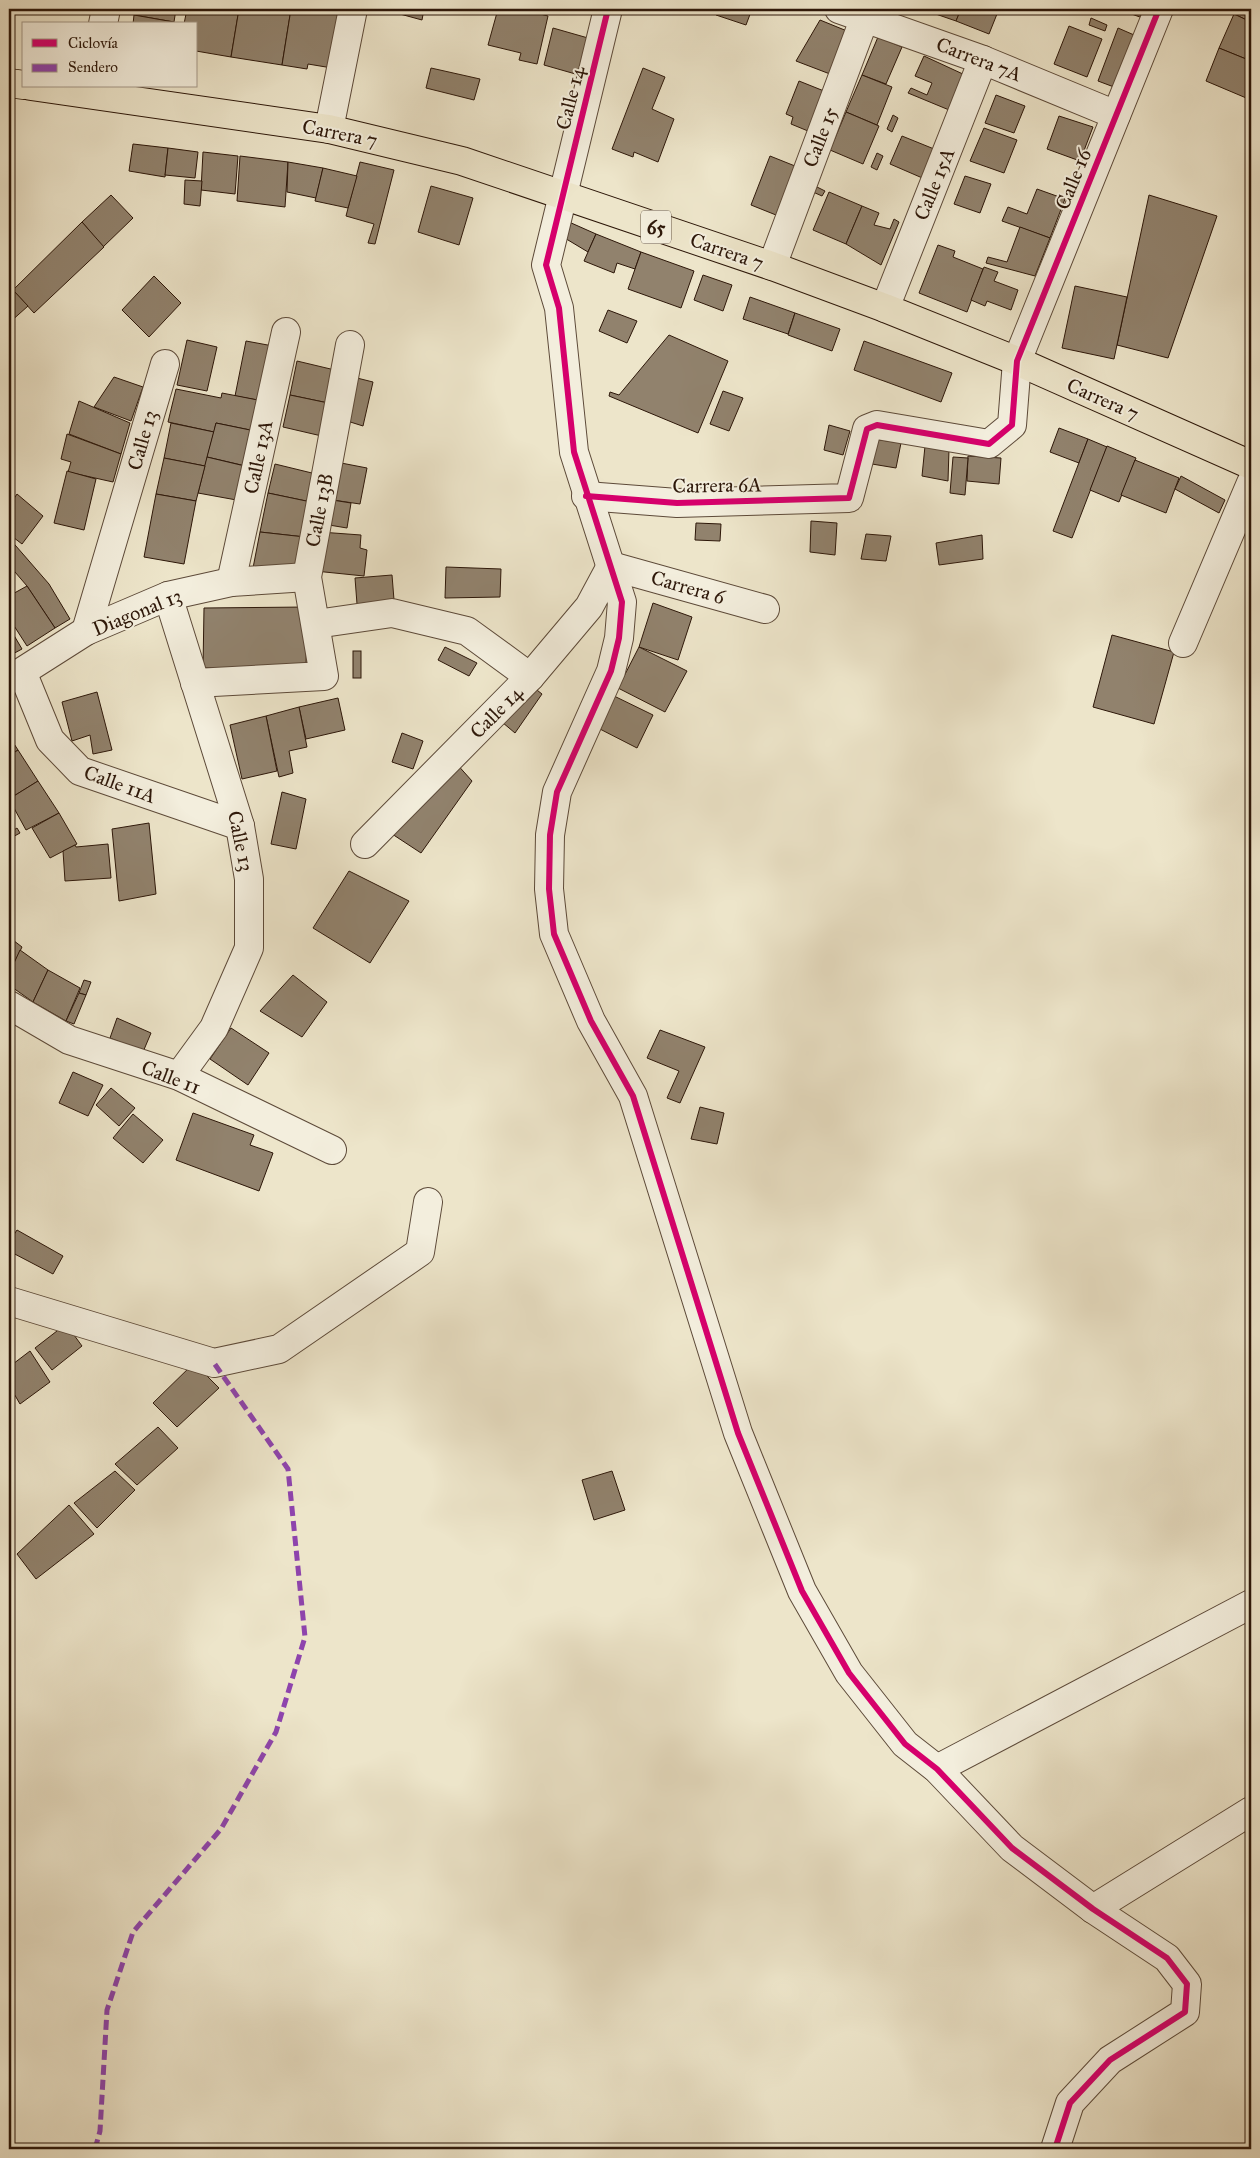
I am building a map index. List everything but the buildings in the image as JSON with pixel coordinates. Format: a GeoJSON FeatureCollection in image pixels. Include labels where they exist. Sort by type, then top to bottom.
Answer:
{"type":"FeatureCollection","features":[{"type":"Feature","properties":{"kind":"main road"},"geometry":{"type":"LineString","coordinates":[[9,83],[22,85]]}},
{"type":"Feature","properties":{"kind":"main road","name":"Carrera 7"},"geometry":{"type":"LineString","coordinates":[[61,88],[91,90],[330,129],[462,161],[772,266],[885,308],[1017,361],[1251,465]]}},
{"type":"Feature","properties":{"kind":"street"},"geometry":{"type":"LineString","coordinates":[[104,22],[106,9]]}},
{"type":"Feature","properties":{"kind":"street"},"geometry":{"type":"LineString","coordinates":[[330,129],[353,9]]}},
{"type":"Feature","properties":{"kind":"street","name":"Calle 14"},"geometry":{"type":"LineString","coordinates":[[608,9],[546,265],[559,308],[574,452],[586,496],[622,602],[619,638],[611,671],[558,792],[550,835],[549,889],[554,934],[591,1021],[633,1096],[738,1433],[802,1591],[849,1673],[905,1744],[936,1768],[1012,1848],[1094,1909],[1167,1958],[1188,1984],[1185,2012],[1110,2060],[1070,2103],[1055,2149]]}},
{"type":"Feature","properties":{"kind":"street","name":"Carrera 7A"},"geometry":{"type":"LineString","coordinates":[[839,9],[867,13],[1116,115]]}},
{"type":"Feature","properties":{"kind":"street","name":"Calle 16"},"geometry":{"type":"LineString","coordinates":[[849,498],[867,429],[878,425],[989,444],[1012,425],[1017,361],[1159,9]]}},
{"type":"Feature","properties":{"kind":"street","name":"Calle 15"},"geometry":{"type":"LineString","coordinates":[[772,266],[867,13]]}},
{"type":"Feature","properties":{"kind":"street","name":"Calle 15A"},"geometry":{"type":"LineString","coordinates":[[885,308],[983,60]]}},
{"type":"Feature","properties":{"kind":"street","name":"Calle 13A"},"geometry":{"type":"LineString","coordinates":[[231,582],[286,332]]}},
{"type":"Feature","properties":{"kind":"street","name":"Calle 13B"},"geometry":{"type":"LineString","coordinates":[[195,683],[324,676],[307,577],[350,345]]}},
{"type":"Feature","properties":{"kind":"street","name":"Calle 13"},"geometry":{"type":"LineString","coordinates":[[86,631],[164,364]]}},
{"type":"Feature","properties":{"kind":"street"},"geometry":{"type":"LineString","coordinates":[[1183,643],[1251,483]]}},
{"type":"Feature","properties":{"kind":"street","name":"Carrera 6A"},"geometry":{"type":"LineString","coordinates":[[586,496],[677,503],[849,498]]}},
{"type":"Feature","properties":{"kind":"street","name":"Calle 14"},"geometry":{"type":"LineString","coordinates":[[365,844],[530,677],[589,607],[611,566]]}},
{"type":"Feature","properties":{"kind":"street","name":"Carrera 6"},"geometry":{"type":"LineString","coordinates":[[611,566],[765,609]]}},
{"type":"Feature","properties":{"kind":"street","name":"Diagonal 13"},"geometry":{"type":"LineString","coordinates":[[16,677],[86,631],[168,596],[231,582],[307,577]]}},
{"type":"Feature","properties":{"kind":"street","name":"Calle 13"},"geometry":{"type":"LineString","coordinates":[[168,596],[240,826],[249,878],[249,948],[214,1028],[179,1076]]}},
{"type":"Feature","properties":{"kind":"street"},"geometry":{"type":"LineString","coordinates":[[316,624],[392,613],[467,632],[530,677]]}},
{"type":"Feature","properties":{"kind":"street","name":"Calle 11A"},"geometry":{"type":"LineString","coordinates":[[16,677],[50,740],[80,771],[240,826]]}},
{"type":"Feature","properties":{"kind":"street","name":"Calle 11"},"geometry":{"type":"LineString","coordinates":[[9,1005],[69,1040],[179,1076],[332,1150]]}},
{"type":"Feature","properties":{"kind":"street"},"geometry":{"type":"LineString","coordinates":[[9,1301],[214,1362],[279,1349],[420,1252],[428,1202]]}},
{"type":"Feature","properties":{"kind":"street"},"geometry":{"type":"LineString","coordinates":[[936,1768],[1251,1604]]}},
{"type":"Feature","properties":{"kind":"street"},"geometry":{"type":"LineString","coordinates":[[1094,1909],[1251,1810]]}},
{"type":"Feature","properties":{"kind":"marked path"},"geometry":{"type":"LineString","coordinates":[[95,2149],[100,2131],[107,2010],[133,1932],[221,1829],[276,1732],[305,1637],[288,1469],[214,1363]]}},
{"type":"Feature","properties":{"kind":"cycle path"},"geometry":{"type":"LineString","coordinates":[[608,9],[546,265],[559,308],[574,452],[622,602],[619,638],[611,671],[557,792],[550,835],[549,889],[554,934],[591,1021],[633,1096],[738,1433],[802,1591],[849,1673],[905,1744],[937,1769],[1012,1848],[1093,1909],[1167,1958],[1187,1984],[1185,2012],[1110,2060],[1070,2103],[1055,2149]]}},
{"type":"Feature","properties":{"kind":"cycle path"},"geometry":{"type":"LineString","coordinates":[[586,496],[677,503],[849,498],[867,429],[877,425],[989,444],[1012,425],[1017,361],[1159,9]]}}]}
